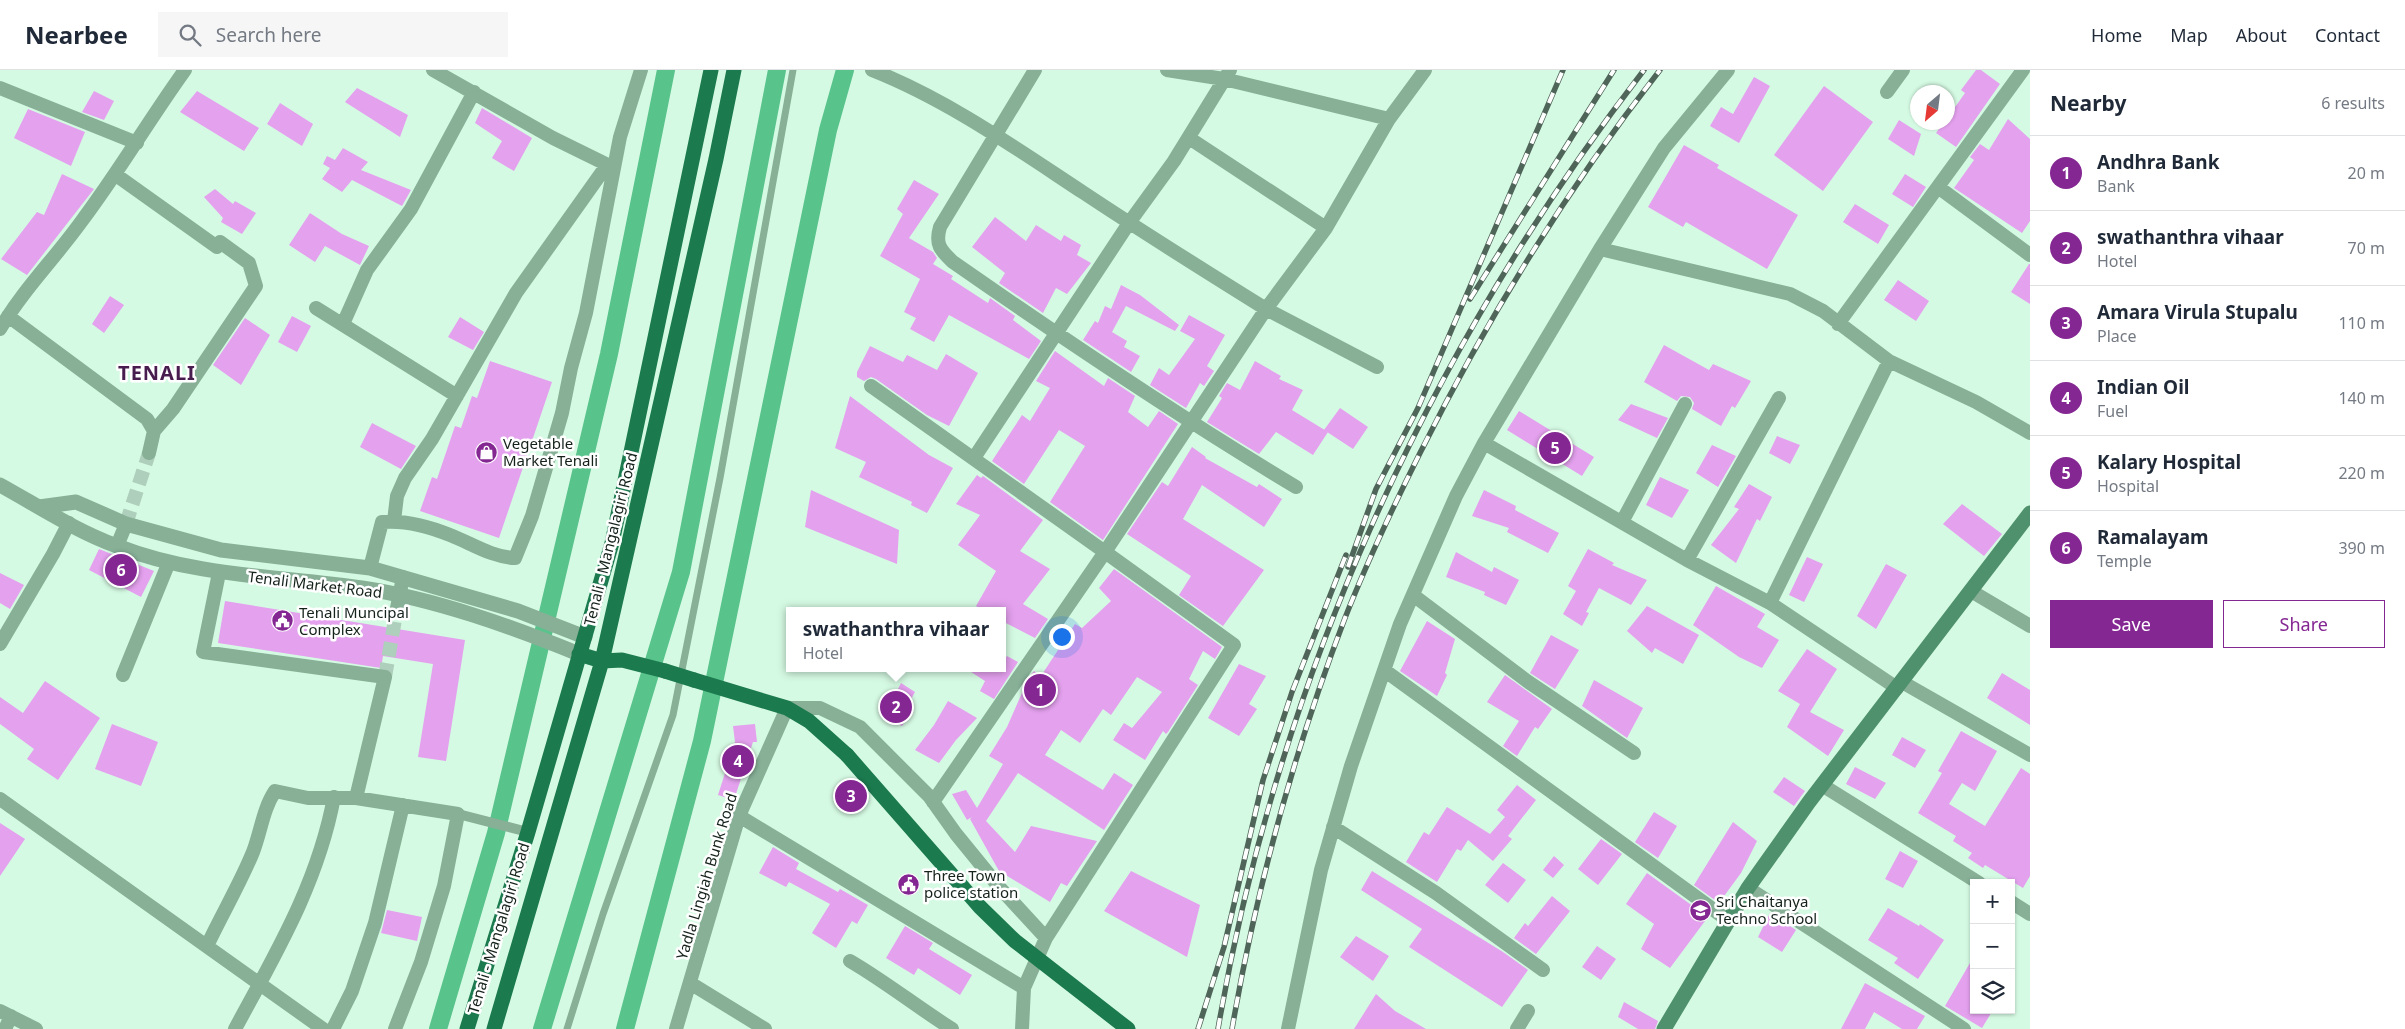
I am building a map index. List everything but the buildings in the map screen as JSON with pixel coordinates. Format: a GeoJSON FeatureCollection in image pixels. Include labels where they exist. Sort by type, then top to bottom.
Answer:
{"type":"FeatureCollection","features":[{"type":"Feature","properties":{"kind":"main road","name":"Tenali - Mangalagiri Road"},"geometry":{"type":"LineString","coordinates":[[467,1029],[528,832],[612,543],[711,70]]}},
{"type":"Feature","properties":{"kind":"main road","name":"Tenali - Mangalagiri Road"},"geometry":{"type":"LineString","coordinates":[[494,1029],[602,661],[716,159],[734,70]]}},
{"type":"Feature","properties":{"kind":"main road"},"geometry":{"type":"LineString","coordinates":[[622,498],[639,502]]}},
{"type":"Feature","properties":{"kind":"main road"},"geometry":{"type":"LineString","coordinates":[[1664,1029],[1748,888],[1822,785],[2030,513]]}},
{"type":"Feature","properties":{"kind":"main road"},"geometry":{"type":"LineString","coordinates":[[585,637],[606,644],[622,660],[787,708],[809,721],[847,755],[980,907],[1014,941],[1128,1029]]}},
{"type":"Feature","properties":{"kind":"main road","name":"Tenali Market Road"},"geometry":{"type":"LineString","coordinates":[[579,654],[602,661],[622,660]]}},
{"type":"Feature","properties":{"kind":"street"},"geometry":{"type":"LineString","coordinates":[[0,329],[116,175],[185,70]]}},
{"type":"Feature","properties":{"kind":"street"},"geometry":{"type":"LineString","coordinates":[[433,70],[553,138],[610,167]]}},
{"type":"Feature","properties":{"kind":"street"},"geometry":{"type":"LineString","coordinates":[[370,568],[382,522],[394,521],[417,524],[449,534],[500,557],[514,558],[532,516],[562,413],[571,368],[586,313],[610,167],[641,70]]}},
{"type":"Feature","properties":{"kind":"street"},"geometry":{"type":"LineString","coordinates":[[872,70],[896,79],[995,134],[1129,223],[1266,310],[1377,367]]}},
{"type":"Feature","properties":{"kind":"street"},"geometry":{"type":"LineString","coordinates":[[1035,70],[940,227],[937,239],[940,250],[953,262],[1055,334],[1190,424],[1296,487]]}},
{"type":"Feature","properties":{"kind":"street"},"geometry":{"type":"LineString","coordinates":[[1167,70],[1227,74],[1389,119]]}},
{"type":"Feature","properties":{"kind":"street"},"geometry":{"type":"LineString","coordinates":[[933,802],[1105,552],[1266,310],[1326,228],[1389,119],[1425,70]]}},
{"type":"Feature","properties":{"kind":"street"},"geometry":{"type":"LineString","coordinates":[[1288,1029],[1320,870],[1351,766],[1384,670],[1413,594],[1456,496],[1484,443],[1600,249],[1664,148],[1728,70]]}},
{"type":"Feature","properties":{"kind":"street"},"geometry":{"type":"LineString","coordinates":[[1886,92],[1904,70]]}},
{"type":"Feature","properties":{"kind":"street"},"geometry":{"type":"LineString","coordinates":[[1838,324],[2023,70]]}},
{"type":"Feature","properties":{"kind":"street"},"geometry":{"type":"LineString","coordinates":[[974,458],[1129,223],[1189,138],[1227,74]]}},
{"type":"Feature","properties":{"kind":"street"},"geometry":{"type":"LineString","coordinates":[[0,88],[137,143]]}},
{"type":"Feature","properties":{"kind":"street"},"geometry":{"type":"LineString","coordinates":[[342,324],[367,270],[411,209],[474,92]]}},
{"type":"Feature","properties":{"kind":"street"},"geometry":{"type":"LineString","coordinates":[[1189,138],[1326,228]]}},
{"type":"Feature","properties":{"kind":"street"},"geometry":{"type":"LineString","coordinates":[[394,521],[398,496],[405,478],[457,396],[516,293],[610,167]]}},
{"type":"Feature","properties":{"kind":"street"},"geometry":{"type":"LineString","coordinates":[[116,175],[249,263],[256,286],[173,409],[154,431],[149,453]]}},
{"type":"Feature","properties":{"kind":"street"},"geometry":{"type":"LineString","coordinates":[[1938,186],[2030,255]]}},
{"type":"Feature","properties":{"kind":"street"},"geometry":{"type":"LineString","coordinates":[[1600,249],[1790,294],[1823,311],[1889,361],[1976,402],[2030,432]]}},
{"type":"Feature","properties":{"kind":"street"},"geometry":{"type":"LineString","coordinates":[[316,308],[457,396]]}},
{"type":"Feature","properties":{"kind":"street"},"geometry":{"type":"LineString","coordinates":[[8,316],[146,418],[154,431]]}},
{"type":"Feature","properties":{"kind":"street"},"geometry":{"type":"LineString","coordinates":[[1770,603],[1889,361]]}},
{"type":"Feature","properties":{"kind":"street"},"geometry":{"type":"LineString","coordinates":[[871,386],[1234,646],[1046,938],[1024,988],[1022,1029]]}},
{"type":"Feature","properties":{"kind":"street"},"geometry":{"type":"LineString","coordinates":[[1687,560],[1779,398]]}},
{"type":"Feature","properties":{"kind":"street"},"geometry":{"type":"LineString","coordinates":[[1622,522],[1684,404]]}},
{"type":"Feature","properties":{"kind":"street"},"geometry":{"type":"LineString","coordinates":[[1484,443],[1687,560],[1770,603],[1899,685],[2030,755]]}},
{"type":"Feature","properties":{"kind":"street","name":"Tenali Market Road"},"geometry":{"type":"LineString","coordinates":[[0,485],[69,523],[117,546],[169,562],[218,573],[362,588],[398,602],[516,629],[579,654]]}},
{"type":"Feature","properties":{"kind":"street","name":"Tenali Market Road"},"geometry":{"type":"LineString","coordinates":[[39,507],[76,502],[126,524],[221,550],[370,568],[518,611],[585,637]]}},
{"type":"Feature","properties":{"kind":"street"},"geometry":{"type":"LineString","coordinates":[[0,644],[69,523]]}},
{"type":"Feature","properties":{"kind":"street"},"geometry":{"type":"LineString","coordinates":[[117,546],[126,524]]}},
{"type":"Feature","properties":{"kind":"street"},"geometry":{"type":"LineString","coordinates":[[123,675],[169,562]]}},
{"type":"Feature","properties":{"kind":"street"},"geometry":{"type":"LineString","coordinates":[[218,573],[203,652],[385,677],[356,798]]}},
{"type":"Feature","properties":{"kind":"street"},"geometry":{"type":"LineString","coordinates":[[398,602],[403,577]]}},
{"type":"Feature","properties":{"kind":"street"},"geometry":{"type":"LineString","coordinates":[[1971,591],[2030,626]]}},
{"type":"Feature","properties":{"kind":"street"},"geometry":{"type":"LineString","coordinates":[[1413,594],[1458,631],[1527,681],[1634,753]]}},
{"type":"Feature","properties":{"kind":"street"},"geometry":{"type":"LineString","coordinates":[[1384,670],[1729,921]]}},
{"type":"Feature","properties":{"kind":"street"},"geometry":{"type":"LineString","coordinates":[[787,708],[820,708],[860,727],[933,802],[956,834],[1000,888],[1046,938]]}},
{"type":"Feature","properties":{"kind":"street","name":"Yadla Lingiah Bunk Road"},"geometry":{"type":"LineString","coordinates":[[676,1029],[739,816],[787,708]]}},
{"type":"Feature","properties":{"kind":"street"},"geometry":{"type":"LineString","coordinates":[[1822,785],[1973,879]]}},
{"type":"Feature","properties":{"kind":"street"},"geometry":{"type":"LineString","coordinates":[[207,946],[248,861],[260,831],[266,804],[275,791],[308,798],[356,798],[403,805],[463,816],[528,832]]}},
{"type":"Feature","properties":{"kind":"street"},"geometry":{"type":"LineString","coordinates":[[235,1029],[316,868],[327,834],[334,797]]}},
{"type":"Feature","properties":{"kind":"street"},"geometry":{"type":"LineString","coordinates":[[0,798],[323,1029]]}},
{"type":"Feature","properties":{"kind":"street"},"geometry":{"type":"LineString","coordinates":[[332,1029],[352,991],[372,932],[403,805]]}},
{"type":"Feature","properties":{"kind":"street"},"geometry":{"type":"LineString","coordinates":[[395,1029],[421,962],[463,816]]}},
{"type":"Feature","properties":{"kind":"street"},"geometry":{"type":"LineString","coordinates":[[739,816],[1024,988]]}},
{"type":"Feature","properties":{"kind":"street"},"geometry":{"type":"LineString","coordinates":[[1333,827],[1436,893],[1542,970]]}},
{"type":"Feature","properties":{"kind":"street"},"geometry":{"type":"LineString","coordinates":[[1748,888],[1964,1029]]}},
{"type":"Feature","properties":{"kind":"street"},"geometry":{"type":"LineString","coordinates":[[2015,905],[2030,914]]}},
{"type":"Feature","properties":{"kind":"street"},"geometry":{"type":"LineString","coordinates":[[850,961],[890,984],[916,1005],[952,1029]]}},
{"type":"Feature","properties":{"kind":"street"},"geometry":{"type":"LineString","coordinates":[[690,983],[765,1029]]}},
{"type":"Feature","properties":{"kind":"street"},"geometry":{"type":"LineString","coordinates":[[1517,1029],[1528,1011]]}},
{"type":"Feature","properties":{"kind":"street"},"geometry":{"type":"LineString","coordinates":[[5,1019],[36,1029]]}},
{"type":"Feature","properties":{"kind":"lane"},"geometry":{"type":"LineString","coordinates":[[566,1029],[603,914],[673,715],[720,478],[793,70]]}},
{"type":"Feature","properties":{"kind":"waterway"},"geometry":{"type":"LineString","coordinates":[[438,1029],[496,833],[609,354],[666,70]]}},
{"type":"Feature","properties":{"kind":"waterway"},"geometry":{"type":"LineString","coordinates":[[542,1029],[681,572],[777,70]]}},
{"type":"Feature","properties":{"kind":"waterway"},"geometry":{"type":"LineString","coordinates":[[625,1029],[702,741],[828,130],[845,70]]}},
{"type":"Feature","properties":{"kind":"tunnel"},"geometry":{"type":"LineString","coordinates":[[126,524],[149,453]]}},
{"type":"Feature","properties":{"kind":"tunnel"},"geometry":{"type":"LineString","coordinates":[[385,677],[397,608]]}},
{"type":"Feature","properties":{"kind":"railway"},"geometry":{"type":"LineString","coordinates":[[1348,567],[1376,489],[1418,408],[1563,70]]}},
{"type":"Feature","properties":{"kind":"railway"},"geometry":{"type":"LineString","coordinates":[[1470,299],[1614,70]]}},
{"type":"Feature","properties":{"kind":"railway"},"geometry":{"type":"LineString","coordinates":[[1218,1029],[1244,900],[1279,772],[1322,646],[1373,524],[1430,404],[1495,288],[1566,177],[1644,70]]}},
{"type":"Feature","properties":{"kind":"railway"},"geometry":{"type":"LineString","coordinates":[[1232,1029],[1253,925],[1278,821],[1326,668],[1371,555],[1446,402],[1530,255],[1592,161],[1660,70]]}},
{"type":"Feature","properties":{"kind":"railway"},"geometry":{"type":"LineString","coordinates":[[1198,1029],[1224,947],[1263,780],[1292,692],[1346,555]]}},
{"type":"Feature","properties":{"kind":"place","name":"Kalary Hospital"},"geometry":{"type":"Point","coordinates":[1555,448]}},
{"type":"Feature","properties":{"kind":"place","name":"Vegetable Market Tenali"},"geometry":{"type":"Point","coordinates":[487,452]}},
{"type":"Feature","properties":{"kind":"place","name":"Ramalayam"},"geometry":{"type":"Point","coordinates":[121,570]}},
{"type":"Feature","properties":{"kind":"place","name":"Tenali Muncipal Complex"},"geometry":{"type":"Point","coordinates":[283,621]}},
{"type":"Feature","properties":{"kind":"place","name":"Andhra Bank"},"geometry":{"type":"Point","coordinates":[1040,690]}},
{"type":"Feature","properties":{"kind":"place","name":"swathanthra vihaar"},"geometry":{"type":"Point","coordinates":[896,707]}},
{"type":"Feature","properties":{"kind":"place","name":"Indian Oil"},"geometry":{"type":"Point","coordinates":[738,761]}},
{"type":"Feature","properties":{"kind":"place","name":"Amara Virula Stupalu"},"geometry":{"type":"Point","coordinates":[851,796]}},
{"type":"Feature","properties":{"kind":"place","name":"Three Town police station"},"geometry":{"type":"Point","coordinates":[908,884]}},
{"type":"Feature","properties":{"kind":"place","name":"Sri Chaitanya Techno School"},"geometry":{"type":"Point","coordinates":[1700,910]}},
{"type":"Feature","properties":{"kind":"district","name":"TENALI"},"geometry":{"type":"Point","coordinates":[157,372]}}]}
